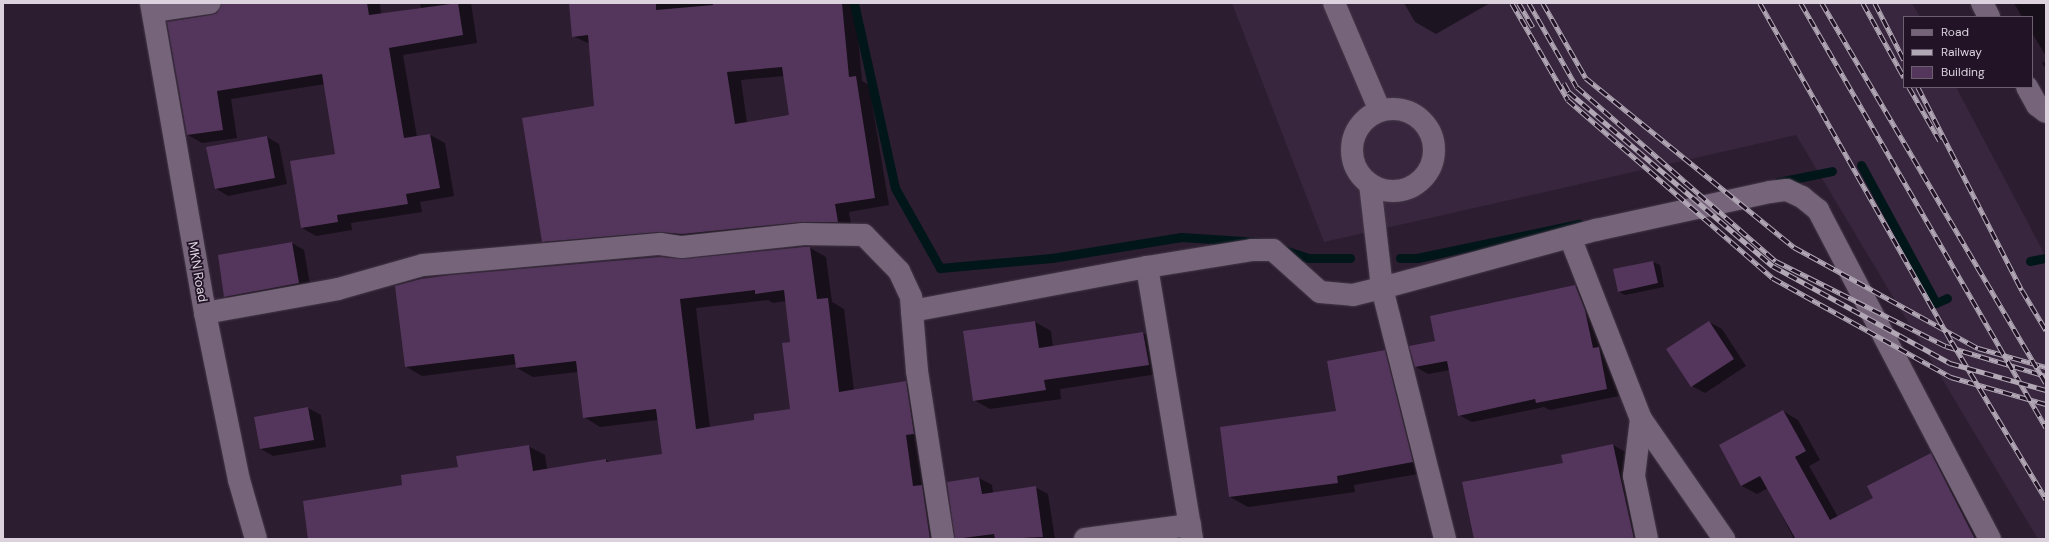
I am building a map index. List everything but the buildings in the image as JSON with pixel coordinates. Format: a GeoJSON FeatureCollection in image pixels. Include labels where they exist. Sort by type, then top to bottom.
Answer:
{"type":"FeatureCollection","features":[{"type":"Feature","properties":{"kind":"street"},"geometry":{"type":"LineString","coordinates":[[152,7],[210,3]]}},
{"type":"Feature","properties":{"kind":"street"},"geometry":{"type":"LineString","coordinates":[[1334,3],[1380,111]]}},
{"type":"Feature","properties":{"kind":"street"},"geometry":{"type":"LineString","coordinates":[[1982,3],[1988,16]]}},
{"type":"Feature","properties":{"kind":"street","name":"MKN Road"},"geometry":{"type":"LineString","coordinates":[[152,7],[205,313],[239,480],[256,539]]}},
{"type":"Feature","properties":{"kind":"street"},"geometry":{"type":"LineString","coordinates":[[2028,88],[2037,105],[2046,112]]}},
{"type":"Feature","properties":{"kind":"street"},"geometry":{"type":"LineString","coordinates":[[1370,184],[1394,191],[1418,183],[1427,173],[1434,149],[1426,125],[1417,116],[1392,109],[1380,111],[1369,117],[1354,138],[1352,150],[1355,163],[1370,184],[1382,288],[1445,539]]}},
{"type":"Feature","properties":{"kind":"street"},"geometry":{"type":"LineString","coordinates":[[912,311],[1147,267],[1252,250],[1273,250],[1320,292],[1353,295],[1570,237],[1770,192],[1787,190],[1802,198],[1818,210],[1990,539]]}},
{"type":"Feature","properties":{"kind":"street"},"geometry":{"type":"LineString","coordinates":[[205,313],[338,289],[423,265],[660,244],[682,247],[803,234],[864,235],[899,271],[911,297],[917,371],[943,539]]}},
{"type":"Feature","properties":{"kind":"street"},"geometry":{"type":"LineString","coordinates":[[1570,237],[1641,419],[1724,539]]}},
{"type":"Feature","properties":{"kind":"street"},"geometry":{"type":"LineString","coordinates":[[1086,539],[1191,532],[1147,267]]}},
{"type":"Feature","properties":{"kind":"street"},"geometry":{"type":"LineString","coordinates":[[1641,419],[1634,476],[1647,539]]}},
{"type":"Feature","properties":{"kind":"shaded area"},"geometry":{"type":"Polygon","coordinates":[[[1232,3],[1912,3],[1919,16],[1903,16],[1903,88],[1957,88],[2046,257],[2046,539],[2038,539],[1796,135],[1324,242],[1232,3]]]}},
{"type":"Feature","properties":{"kind":"waterway"},"geometry":{"type":"LineString","coordinates":[[854,3],[895,188],[940,268],[1052,258],[1181,237],[1259,242]]}},
{"type":"Feature","properties":{"kind":"waterway"},"geometry":{"type":"LineString","coordinates":[[1861,165],[1936,303],[1947,298]]}},
{"type":"Feature","properties":{"kind":"waterway"},"geometry":{"type":"LineString","coordinates":[[1778,182],[1832,171]]}},
{"type":"Feature","properties":{"kind":"waterway"},"geometry":{"type":"LineString","coordinates":[[1400,258],[1417,258],[1579,224]]}},
{"type":"Feature","properties":{"kind":"waterway"},"geometry":{"type":"LineString","coordinates":[[1281,249],[1309,258],[1350,258]]}},
{"type":"Feature","properties":{"kind":"waterway"},"geometry":{"type":"LineString","coordinates":[[2030,261],[2046,258]]}},
{"type":"Feature","properties":{"kind":"railway"},"geometry":{"type":"LineString","coordinates":[[1512,3],[1568,100],[1773,278],[1951,377],[2046,404]]}},
{"type":"Feature","properties":{"kind":"railway"},"geometry":{"type":"LineString","coordinates":[[1519,3],[1533,27]]}},
{"type":"Feature","properties":{"kind":"railway"},"geometry":{"type":"LineString","coordinates":[[1529,3],[1577,87],[1776,261],[1946,346],[2046,376]]}},
{"type":"Feature","properties":{"kind":"railway"},"geometry":{"type":"LineString","coordinates":[[1543,3],[1586,78],[1794,247],[1978,348],[2046,367]]}},
{"type":"Feature","properties":{"kind":"railway"},"geometry":{"type":"LineString","coordinates":[[1760,3],[1952,342],[2046,499]]}},
{"type":"Feature","properties":{"kind":"railway"},"geometry":{"type":"LineString","coordinates":[[1801,3],[2046,427]]}},
{"type":"Feature","properties":{"kind":"railway"},"geometry":{"type":"LineString","coordinates":[[1822,3],[2046,383]]}},
{"type":"Feature","properties":{"kind":"railway"},"geometry":{"type":"LineString","coordinates":[[1863,3],[1903,75]]}},
{"type":"Feature","properties":{"kind":"railway"},"geometry":{"type":"LineString","coordinates":[[1875,3],[1903,58]]}},
{"type":"Feature","properties":{"kind":"railway"},"geometry":{"type":"LineString","coordinates":[[1564,83],[1569,92],[1773,266],[1950,363],[2046,390]]}},
{"type":"Feature","properties":{"kind":"railway"},"geometry":{"type":"LineString","coordinates":[[1910,88],[1940,141]]}},
{"type":"Feature","properties":{"kind":"railway"},"geometry":{"type":"LineString","coordinates":[[1919,88],[2022,290],[2046,330]]}}]}
